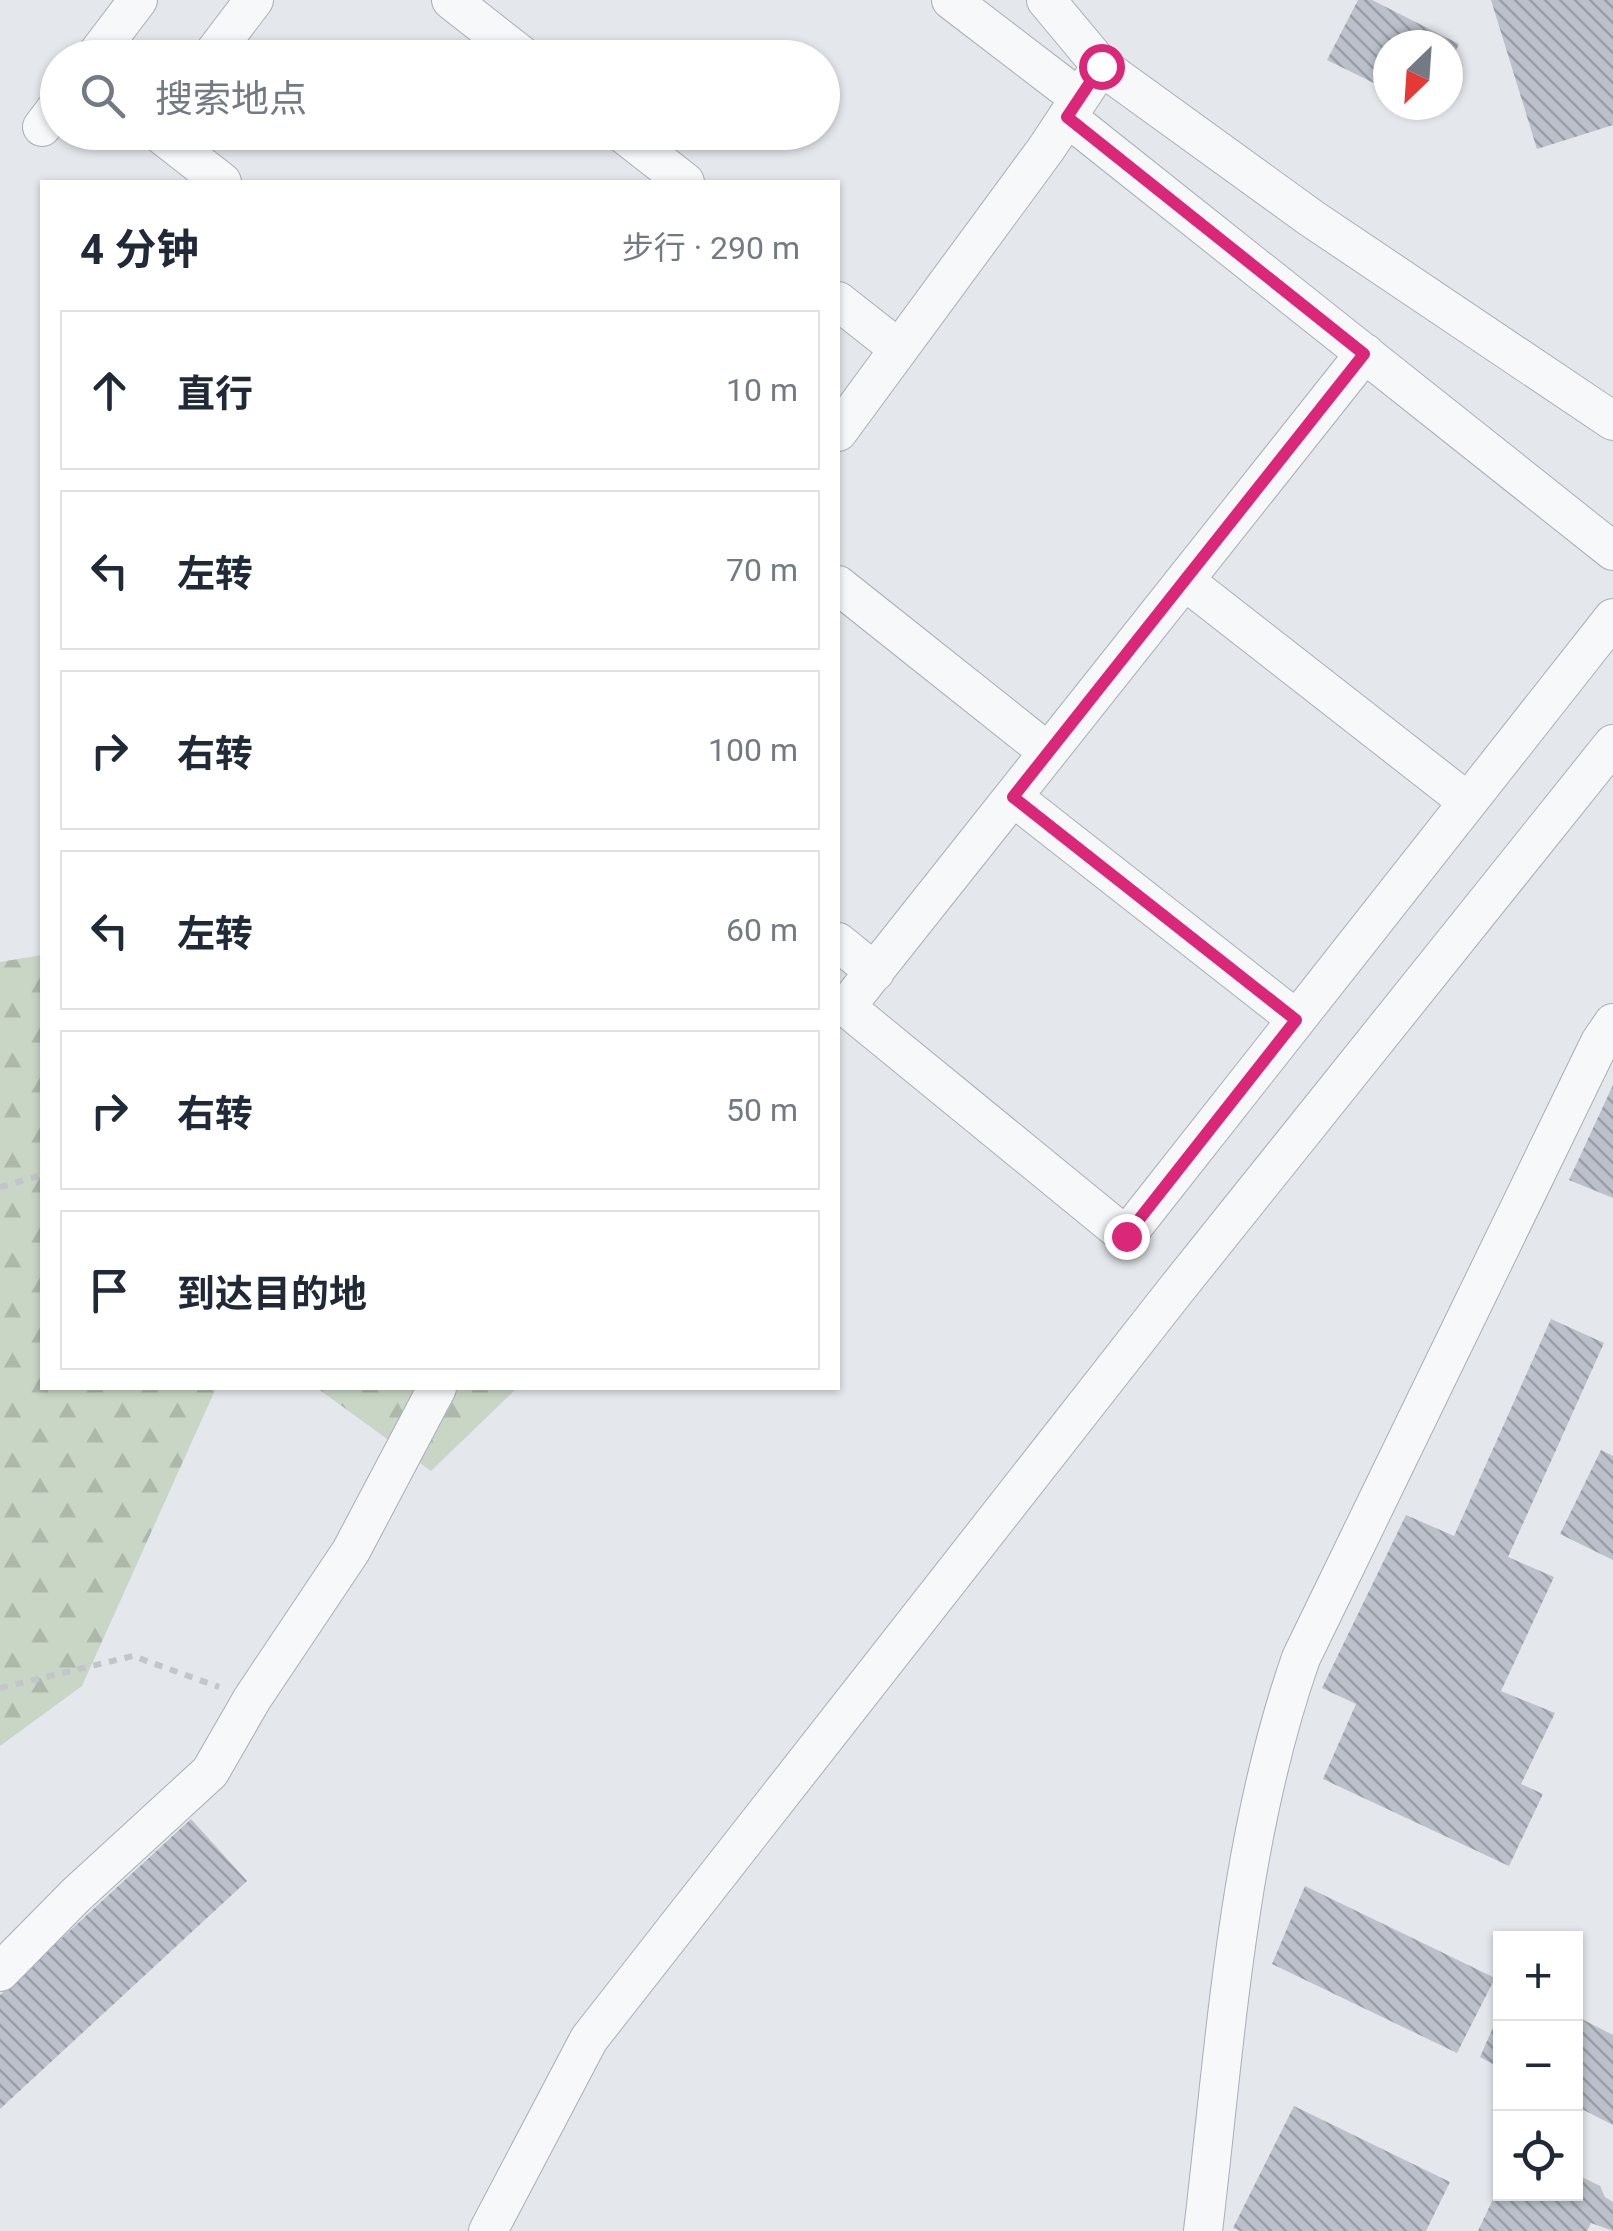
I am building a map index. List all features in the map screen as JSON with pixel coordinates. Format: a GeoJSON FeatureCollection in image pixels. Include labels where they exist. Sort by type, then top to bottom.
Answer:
{"type":"FeatureCollection","features":[{"type":"Feature","properties":{"kind":"street"},"geometry":{"type":"LineString","coordinates":[[108,40],[138,0]]}},
{"type":"Feature","properties":{"kind":"street"},"geometry":{"type":"LineString","coordinates":[[224,40],[254,0]]}},
{"type":"Feature","properties":{"kind":"street"},"geometry":{"type":"LineString","coordinates":[[451,0],[502,40]]}},
{"type":"Feature","properties":{"kind":"street"},"geometry":{"type":"LineString","coordinates":[[951,0],[1364,354],[1613,551]]}},
{"type":"Feature","properties":{"kind":"street"},"geometry":{"type":"LineString","coordinates":[[1046,0],[1101,66],[1312,218],[1613,421]]}},
{"type":"Feature","properties":{"kind":"street"},"geometry":{"type":"LineString","coordinates":[[840,429],[1101,66]]}},
{"type":"Feature","properties":{"kind":"street"},"geometry":{"type":"LineString","coordinates":[[181,150],[219,180]]}},
{"type":"Feature","properties":{"kind":"street"},"geometry":{"type":"LineString","coordinates":[[644,150],[683,180]]}},
{"type":"Feature","properties":{"kind":"street"},"geometry":{"type":"LineString","coordinates":[[840,303],[899,349]]}},
{"type":"Feature","properties":{"kind":"street"},"geometry":{"type":"LineString","coordinates":[[1364,354],[846,1007],[1126,1236],[1613,618]]}},
{"type":"Feature","properties":{"kind":"street"},"geometry":{"type":"LineString","coordinates":[[1184,580],[1468,802]]}},
{"type":"Feature","properties":{"kind":"street"},"geometry":{"type":"LineString","coordinates":[[840,586],[1048,752]]}},
{"type":"Feature","properties":{"kind":"street"},"geometry":{"type":"LineString","coordinates":[[488,2231],[588,2039],[1188,1276],[1613,744]]}},
{"type":"Feature","properties":{"kind":"street"},"geometry":{"type":"LineString","coordinates":[[1013,797],[1296,1020]]}},
{"type":"Feature","properties":{"kind":"street"},"geometry":{"type":"LineString","coordinates":[[840,944],[874,972]]}},
{"type":"Feature","properties":{"kind":"street"},"geometry":{"type":"LineString","coordinates":[[1203,2231],[1248,1860],[1286,1703],[1310,1640],[1600,1042],[1613,1023]]}},
{"type":"Feature","properties":{"kind":"street"},"geometry":{"type":"LineString","coordinates":[[0,1972],[76,1895],[210,1772],[252,1699],[350,1551],[436,1390]]}},
{"type":"Feature","properties":{"kind":"path"},"geometry":{"type":"LineString","coordinates":[[0,1187],[40,1177]]}},
{"type":"Feature","properties":{"kind":"path"},"geometry":{"type":"LineString","coordinates":[[0,1688],[133,1656],[252,1699]]}},
{"type":"Feature","properties":{"kind":"green space"},"geometry":{"type":"Polygon","coordinates":[[[40,955],[40,1390],[215,1390],[82,1686],[0,1746],[0,962],[40,955]]]}},
{"type":"Feature","properties":{"kind":"green space"},"geometry":{"type":"Polygon","coordinates":[[[320,1390],[515,1390],[431,1471],[320,1390]]]}},
{"type":"Feature","properties":{"kind":"building"},"geometry":{"type":"Polygon","coordinates":[[[1358,0],[1372,0],[1431,30],[1373,30],[1373,83],[1327,60],[1358,0]]]}},
{"type":"Feature","properties":{"kind":"building"},"geometry":{"type":"Polygon","coordinates":[[[1491,0],[1613,0],[1613,125],[1537,149],[1491,0]]]}},
{"type":"Feature","properties":{"kind":"building"},"geometry":{"type":"Polygon","coordinates":[[[1613,1085],[1613,1198],[1569,1180],[1613,1085]]]}},
{"type":"Feature","properties":{"kind":"building"},"geometry":{"type":"Polygon","coordinates":[[[1551,1319],[1604,1343],[1508,1557],[1554,1577],[1501,1691],[1555,1713],[1521,1784],[1543,1794],[1509,1866],[1323,1779],[1356,1704],[1322,1688],[1406,1515],[1454,1536],[1551,1319]]]}},
{"type":"Feature","properties":{"kind":"building"},"geometry":{"type":"Polygon","coordinates":[[[1601,1450],[1613,1456],[1613,1560],[1560,1534],[1601,1450]]]}},
{"type":"Feature","properties":{"kind":"building"},"geometry":{"type":"Polygon","coordinates":[[[191,1819],[247,1881],[0,2109],[0,1995],[191,1819]]]}},
{"type":"Feature","properties":{"kind":"building"},"geometry":{"type":"Polygon","coordinates":[[[1305,1886],[1493,1977],[1493,1982],[1457,2053],[1272,1964],[1305,1886]]]}},
{"type":"Feature","properties":{"kind":"building"},"geometry":{"type":"Polygon","coordinates":[[[1583,2020],[1613,2035],[1613,2125],[1583,2110],[1583,2020]]]}},
{"type":"Feature","properties":{"kind":"building"},"geometry":{"type":"Polygon","coordinates":[[[1493,2028],[1493,2064],[1480,2057],[1493,2028]]]}},
{"type":"Feature","properties":{"kind":"building"},"geometry":{"type":"Polygon","coordinates":[[[1294,2106],[1450,2182],[1426,2231],[1233,2228],[1294,2106]]]}},
{"type":"Feature","properties":{"kind":"building"},"geometry":{"type":"Polygon","coordinates":[[[1583,2178],[1600,2186],[1605,2197],[1613,2202],[1613,2231],[1591,2223],[1587,2231],[1478,2231],[1493,2199],[1583,2201],[1583,2178]]]}},
{"type":"Feature","properties":{"kind":"route"},"geometry":{"type":"LineString","coordinates":[[1101,66],[1067,117],[1364,354],[1013,797],[1296,1020],[1126,1236]]}}]}
